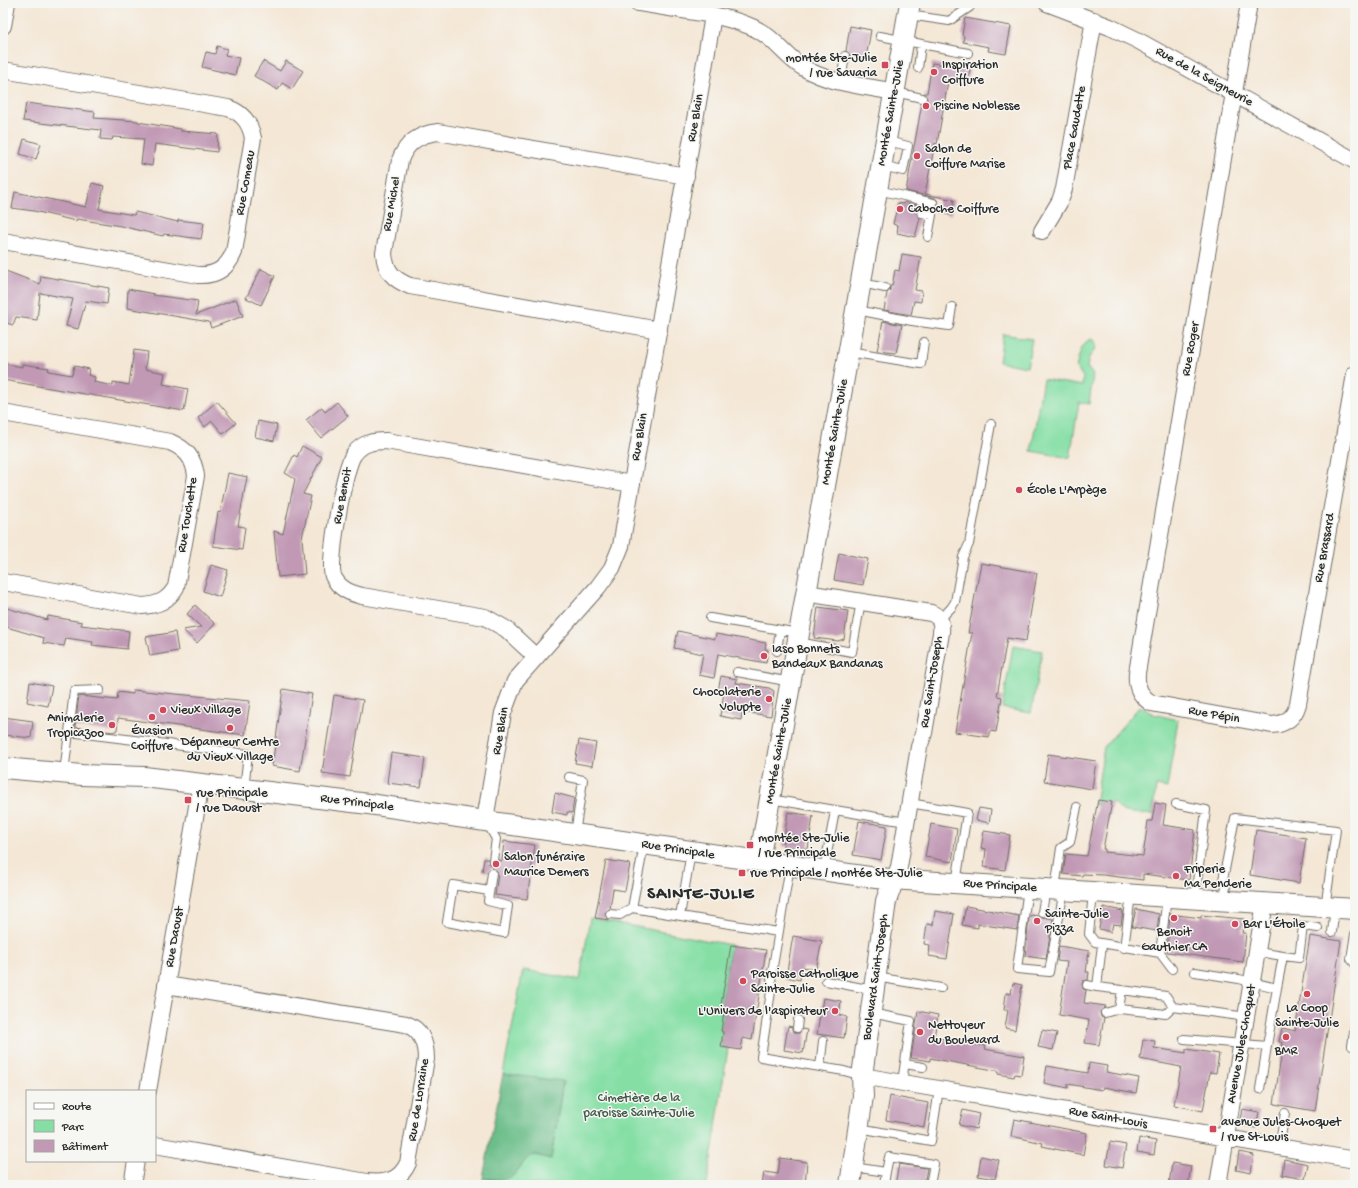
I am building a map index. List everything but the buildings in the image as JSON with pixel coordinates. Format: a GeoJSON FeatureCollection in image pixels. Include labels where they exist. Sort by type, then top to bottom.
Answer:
{"type":"FeatureCollection","features":[{"type":"Feature","properties":{"kind":"street"},"geometry":{"type":"LineString","coordinates":[[3,26],[7,3]]}},
{"type":"Feature","properties":{"kind":"street"},"geometry":{"type":"LineString","coordinates":[[638,3],[739,22],[771,37],[803,68],[818,75],[896,92]]}},
{"type":"Feature","properties":{"kind":"street","name":"Rue de la Seigneurie"},"geometry":{"type":"LineString","coordinates":[[1047,3],[1079,8],[1094,20],[1137,40],[1355,161]]}},
{"type":"Feature","properties":{"kind":"street","name":"Rue Roger"},"geometry":{"type":"LineString","coordinates":[[1141,694],[1137,687],[1137,673],[1249,3]]}},
{"type":"Feature","properties":{"kind":"street","name":"Montée Sainte-Julie"},"geometry":{"type":"LineString","coordinates":[[759,862],[791,682],[792,635],[806,593],[896,92],[912,43],[909,9]]}},
{"type":"Feature","properties":{"kind":"street","name":"Rue Blain"},"geometry":{"type":"LineString","coordinates":[[485,820],[506,701],[515,681],[535,656],[590,598],[612,568],[621,546],[713,16]]}},
{"type":"Feature","properties":{"kind":"street","name":"Place Gaudette"},"geometry":{"type":"LineString","coordinates":[[1042,231],[1060,201],[1064,189],[1094,20]]}},
{"type":"Feature","properties":{"kind":"street","name":"Rue Comeau"},"geometry":{"type":"LineString","coordinates":[[3,70],[228,108],[242,116],[251,129],[253,138],[234,252],[226,265],[213,275],[198,275],[3,241]]}},
{"type":"Feature","properties":{"kind":"street","name":"Rue Michel"},"geometry":{"type":"LineString","coordinates":[[659,330],[410,286],[396,280],[387,268],[384,253],[400,160],[407,145],[420,136],[438,132],[686,176]]}},
{"type":"Feature","properties":{"kind":"street","name":"Rue Brassard"},"geometry":{"type":"LineString","coordinates":[[1290,719],[1294,715],[1298,704],[1355,374]]}},
{"type":"Feature","properties":{"kind":"street","name":"Rue Touchette"},"geometry":{"type":"LineString","coordinates":[[3,413],[170,442],[187,452],[195,467],[196,476],[176,587],[167,599],[159,603],[142,606],[3,582]]}},
{"type":"Feature","properties":{"kind":"street","name":"Rue Benoit"},"geometry":{"type":"LineString","coordinates":[[535,656],[506,629],[485,617],[362,596],[348,592],[339,584],[333,576],[331,556],[350,460],[361,446],[368,442],[386,441],[632,484]]}},
{"type":"Feature","properties":{"kind":"street","name":"Rue Saint-Joseph"},"geometry":{"type":"LineString","coordinates":[[806,593],[931,613],[940,619],[942,626],[940,641],[924,733],[919,747],[899,867],[894,879]]}},
{"type":"Feature","properties":{"kind":"street","name":"Rue Pépin"},"geometry":{"type":"LineString","coordinates":[[1141,694],[1145,699],[1158,706],[1272,725],[1279,725],[1290,719]]}},
{"type":"Feature","properties":{"kind":"street","name":"Rue Principale"},"geometry":{"type":"LineString","coordinates":[[3,768],[64,774],[144,777],[201,783],[485,820],[759,862],[894,879],[1355,909]]}},
{"type":"Feature","properties":{"kind":"street","name":"Rue Daoust"},"geometry":{"type":"LineString","coordinates":[[148,1090],[201,783]]}},
{"type":"Feature","properties":{"kind":"street","name":"Boulevard Saint-Joseph"},"geometry":{"type":"LineString","coordinates":[[852,1176],[863,1096],[862,1076],[886,900],[894,879]]}},
{"type":"Feature","properties":{"kind":"street","name":"Avenue Jules-Choquet"},"geometry":{"type":"LineString","coordinates":[[1218,1185],[1253,983],[1265,903]]}},
{"type":"Feature","properties":{"kind":"street","name":"Rue de Lorraine"},"geometry":{"type":"LineString","coordinates":[[156,1145],[367,1182],[385,1182],[393,1180],[405,1171],[408,1163],[426,1059],[426,1050],[422,1038],[415,1029],[406,1024],[166,985]]}},
{"type":"Feature","properties":{"kind":"street","name":"Boulevard Saint-Joseph"},"geometry":{"type":"LineString","coordinates":[[840,1185],[853,1095],[862,1076]]}},
{"type":"Feature","properties":{"kind":"street","name":"Rue Saint-Louis"},"geometry":{"type":"LineString","coordinates":[[862,1076],[1355,1160]]}},
{"type":"Feature","properties":{"kind":"street"},"geometry":{"type":"LineString","coordinates":[[132,1185],[136,1162]]}},
{"type":"Feature","properties":{"kind":"lane"},"geometry":{"type":"LineString","coordinates":[[909,9],[949,21],[970,7],[970,3]]}},
{"type":"Feature","properties":{"kind":"lane"},"geometry":{"type":"LineString","coordinates":[[880,36],[968,54]]}},
{"type":"Feature","properties":{"kind":"lane"},"geometry":{"type":"LineString","coordinates":[[912,43],[918,68]]}},
{"type":"Feature","properties":{"kind":"lane"},"geometry":{"type":"LineString","coordinates":[[841,81],[845,56]]}},
{"type":"Feature","properties":{"kind":"lane"},"geometry":{"type":"LineString","coordinates":[[896,92],[922,98]]}},
{"type":"Feature","properties":{"kind":"lane"},"geometry":{"type":"LineString","coordinates":[[878,190],[929,202],[922,213],[932,215],[928,237]]}},
{"type":"Feature","properties":{"kind":"lane"},"geometry":{"type":"LineString","coordinates":[[862,283],[885,288]]}},
{"type":"Feature","properties":{"kind":"lane"},"geometry":{"type":"LineString","coordinates":[[857,310],[912,321],[948,326],[952,307]]}},
{"type":"Feature","properties":{"kind":"lane"},"geometry":{"type":"LineString","coordinates":[[849,352],[920,364],[924,342]]}},
{"type":"Feature","properties":{"kind":"lane"},"geometry":{"type":"LineString","coordinates":[[940,619],[955,602],[963,557],[969,544],[991,424]]}},
{"type":"Feature","properties":{"kind":"lane"},"geometry":{"type":"LineString","coordinates":[[710,618],[792,635],[852,652],[861,601]]}},
{"type":"Feature","properties":{"kind":"lane"},"geometry":{"type":"LineString","coordinates":[[777,651],[792,635]]}},
{"type":"Feature","properties":{"kind":"lane"},"geometry":{"type":"LineString","coordinates":[[737,672],[791,682]]}},
{"type":"Feature","properties":{"kind":"lane"},"geometry":{"type":"LineString","coordinates":[[64,774],[74,692],[100,690]]}},
{"type":"Feature","properties":{"kind":"lane"},"geometry":{"type":"LineString","coordinates":[[69,732],[248,754],[244,789]]}},
{"type":"Feature","properties":{"kind":"lane"},"geometry":{"type":"LineString","coordinates":[[569,778],[582,780],[575,834]]}},
{"type":"Feature","properties":{"kind":"lane"},"geometry":{"type":"LineString","coordinates":[[770,799],[906,822]]}},
{"type":"Feature","properties":{"kind":"lane"},"geometry":{"type":"LineString","coordinates":[[910,803],[967,813],[956,883]]}},
{"type":"Feature","properties":{"kind":"lane"},"geometry":{"type":"LineString","coordinates":[[1176,804],[1206,810],[1195,899]]}},
{"type":"Feature","properties":{"kind":"lane"},"geometry":{"type":"LineString","coordinates":[[1042,912],[1061,848],[1070,842],[1077,807]]}},
{"type":"Feature","properties":{"kind":"lane"},"geometry":{"type":"LineString","coordinates":[[824,871],[835,811]]}},
{"type":"Feature","properties":{"kind":"lane"},"geometry":{"type":"LineString","coordinates":[[1224,900],[1226,887],[1223,880],[1235,818],[1336,830],[1330,908],[1332,932]]}},
{"type":"Feature","properties":{"kind":"lane"},"geometry":{"type":"LineString","coordinates":[[485,820],[496,839],[493,860]]}},
{"type":"Feature","properties":{"kind":"lane"},"geometry":{"type":"LineString","coordinates":[[632,908],[644,845]]}},
{"type":"Feature","properties":{"kind":"lane"},"geometry":{"type":"LineString","coordinates":[[680,916],[691,852]]}},
{"type":"Feature","properties":{"kind":"lane"},"geometry":{"type":"LineString","coordinates":[[790,866],[771,978],[772,985],[761,1057],[820,1066],[862,1076]]}},
{"type":"Feature","properties":{"kind":"lane"},"geometry":{"type":"LineString","coordinates":[[489,891],[453,885],[447,922],[504,933],[508,906],[488,901],[492,873]]}},
{"type":"Feature","properties":{"kind":"lane"},"geometry":{"type":"LineString","coordinates":[[1048,889],[1049,972],[1017,969],[1048,889]]}},
{"type":"Feature","properties":{"kind":"lane"},"geometry":{"type":"LineString","coordinates":[[1093,892],[1089,934],[1095,942],[1102,945],[1160,953]]}},
{"type":"Feature","properties":{"kind":"lane"},"geometry":{"type":"LineString","coordinates":[[1124,948],[1131,894]]}},
{"type":"Feature","properties":{"kind":"lane"},"geometry":{"type":"LineString","coordinates":[[1168,897],[1160,953],[1172,969]]}},
{"type":"Feature","properties":{"kind":"lane"},"geometry":{"type":"LineString","coordinates":[[610,914],[620,915],[632,908],[778,932]]}},
{"type":"Feature","properties":{"kind":"lane"},"geometry":{"type":"LineString","coordinates":[[1258,952],[1299,958],[1303,926],[1318,928]]}},
{"type":"Feature","properties":{"kind":"lane"},"geometry":{"type":"LineString","coordinates":[[1355,934],[1351,959],[1355,964]]}},
{"type":"Feature","properties":{"kind":"lane"},"geometry":{"type":"LineString","coordinates":[[1097,987],[1102,945]]}},
{"type":"Feature","properties":{"kind":"lane"},"geometry":{"type":"LineString","coordinates":[[1260,1089],[1282,956]]}},
{"type":"Feature","properties":{"kind":"lane"},"geometry":{"type":"LineString","coordinates":[[1195,972],[1277,988]]}},
{"type":"Feature","properties":{"kind":"lane"},"geometry":{"type":"LineString","coordinates":[[826,981],[941,988]]}},
{"type":"Feature","properties":{"kind":"lane"},"geometry":{"type":"LineString","coordinates":[[1087,985],[1166,996],[1173,1007],[1247,1018]]}},
{"type":"Feature","properties":{"kind":"lane"},"geometry":{"type":"LineString","coordinates":[[1119,1009],[1122,990]]}},
{"type":"Feature","properties":{"kind":"lane"},"geometry":{"type":"LineString","coordinates":[[1105,1013],[1119,1009],[1166,1014],[1173,1007]]}},
{"type":"Feature","properties":{"kind":"lane"},"geometry":{"type":"LineString","coordinates":[[871,1013],[911,1021],[904,1058],[905,1064],[902,1082]]}},
{"type":"Feature","properties":{"kind":"lane"},"geometry":{"type":"LineString","coordinates":[[1355,1024],[1352,1046],[1355,1046]]}},
{"type":"Feature","properties":{"kind":"lane"},"geometry":{"type":"LineString","coordinates":[[1184,1039],[1267,1046]]}},
{"type":"Feature","properties":{"kind":"lane"},"geometry":{"type":"LineString","coordinates":[[820,1066],[823,1041]]}},
{"type":"Feature","properties":{"kind":"lane"},"geometry":{"type":"LineString","coordinates":[[905,1064],[923,1067]]}},
{"type":"Feature","properties":{"kind":"lane"},"geometry":{"type":"LineString","coordinates":[[859,1128],[931,1141],[939,1089]]}},
{"type":"Feature","properties":{"kind":"lane"},"geometry":{"type":"LineString","coordinates":[[1279,1148],[1285,1114]]}},
{"type":"Feature","properties":{"kind":"lane"},"geometry":{"type":"LineString","coordinates":[[884,1185],[889,1157],[934,1164],[930,1185]]}},
{"type":"Feature","properties":{"kind":"lane"},"geometry":{"type":"LineString","coordinates":[[852,1176],[886,1172]]}},
{"type":"Feature","properties":{"kind":"green space"},"geometry":{"type":"Polygon","coordinates":[[[1003,334],[1032,339],[1027,367],[999,362],[1003,334]]]}},
{"type":"Feature","properties":{"kind":"green space"},"geometry":{"type":"Polygon","coordinates":[[[1091,339],[1094,341],[1096,346],[1089,358],[1087,367],[1093,375],[1089,404],[1079,402],[1070,458],[1031,451],[1043,379],[1082,386],[1083,377],[1076,368],[1082,347],[1091,339]]]}},
{"type":"Feature","properties":{"kind":"green space"},"geometry":{"type":"Polygon","coordinates":[[[1013,646],[1042,651],[1031,713],[1002,708],[1013,646]]]}},
{"type":"Feature","properties":{"kind":"green space"},"geometry":{"type":"Polygon","coordinates":[[[1140,706],[1153,714],[1178,720],[1167,788],[1156,786],[1152,815],[1124,812],[1112,802],[1095,805],[1104,747],[1140,706]]]}},
{"type":"Feature","properties":{"kind":"green space","name":"Cimetière de la paroisse Sainte-Julie"},"geometry":{"type":"Polygon","coordinates":[[[590,918],[731,945],[720,1011],[724,1012],[721,1031],[723,1032],[721,1047],[728,1048],[707,1185],[482,1185],[483,1178],[494,1180],[528,1157],[535,1155],[551,1159],[563,1082],[503,1074],[523,970],[580,980],[590,918]]]}},
{"type":"Feature","properties":{"kind":"green space"},"geometry":{"type":"Polygon","coordinates":[[[503,1074],[563,1081],[551,1159],[538,1155],[532,1156],[525,1161],[511,1177],[501,1179],[483,1178],[503,1074]]]}},
{"type":"Feature","properties":{"kind":"place","name":"montée Ste-Julie / rue Savaria"},"geometry":{"type":"Point","coordinates":[885,65]}},
{"type":"Feature","properties":{"kind":"place","name":"Inspiration Coiffure"},"geometry":{"type":"Point","coordinates":[934,72]}},
{"type":"Feature","properties":{"kind":"place","name":"Piscine Noblesse"},"geometry":{"type":"Point","coordinates":[926,106]}},
{"type":"Feature","properties":{"kind":"place","name":"Salon de Coiffure Marise"},"geometry":{"type":"Point","coordinates":[917,156]}},
{"type":"Feature","properties":{"kind":"place","name":"Caboche Coiffure"},"geometry":{"type":"Point","coordinates":[900,209]}},
{"type":"Feature","properties":{"kind":"place","name":"École L'Arpège"},"geometry":{"type":"Point","coordinates":[1019,490]}},
{"type":"Feature","properties":{"kind":"place","name":"Iaso Bonnets Bandeaux Bandanas"},"geometry":{"type":"Point","coordinates":[764,656]}},
{"type":"Feature","properties":{"kind":"place","name":"Chocolaterie Volupte"},"geometry":{"type":"Point","coordinates":[769,699]}},
{"type":"Feature","properties":{"kind":"place","name":"Vieux Village"},"geometry":{"type":"Point","coordinates":[163,710]}},
{"type":"Feature","properties":{"kind":"place","name":"Évasion Coiffure"},"geometry":{"type":"Point","coordinates":[152,717]}},
{"type":"Feature","properties":{"kind":"place","name":"Animalerie Tropicazoo"},"geometry":{"type":"Point","coordinates":[112,725]}},
{"type":"Feature","properties":{"kind":"place","name":"Dépanneur Centre du Vieux Village"},"geometry":{"type":"Point","coordinates":[230,728]}},
{"type":"Feature","properties":{"kind":"place","name":"rue Principale / rue Daoust"},"geometry":{"type":"Point","coordinates":[188,800]}},
{"type":"Feature","properties":{"kind":"place","name":"montée Ste-Julie / rue Principale"},"geometry":{"type":"Point","coordinates":[750,845]}},
{"type":"Feature","properties":{"kind":"place","name":"Salon funéraire Maurice Demers"},"geometry":{"type":"Point","coordinates":[496,864]}},
{"type":"Feature","properties":{"kind":"place","name":"rue Principale / montée Ste-Julie"},"geometry":{"type":"Point","coordinates":[742,873]}},
{"type":"Feature","properties":{"kind":"place","name":"Friperie Ma Penderie"},"geometry":{"type":"Point","coordinates":[1176,876]}},
{"type":"Feature","properties":{"kind":"place","name":"Benoit Gauthier CA"},"geometry":{"type":"Point","coordinates":[1174,918]}},
{"type":"Feature","properties":{"kind":"place","name":"Sainte-Julie Pizza"},"geometry":{"type":"Point","coordinates":[1037,921]}},
{"type":"Feature","properties":{"kind":"place","name":"Bar L'Étoile"},"geometry":{"type":"Point","coordinates":[1235,924]}},
{"type":"Feature","properties":{"kind":"place","name":"Paroisse Catholique Sainte-Julie"},"geometry":{"type":"Point","coordinates":[743,981]}},
{"type":"Feature","properties":{"kind":"place","name":"La Coop Sainte-Julie"},"geometry":{"type":"Point","coordinates":[1307,994]}},
{"type":"Feature","properties":{"kind":"place","name":"L'Univers de l'aspirateur"},"geometry":{"type":"Point","coordinates":[835,1011]}},
{"type":"Feature","properties":{"kind":"place","name":"Nettoyeur du Boulevard"},"geometry":{"type":"Point","coordinates":[920,1032]}},
{"type":"Feature","properties":{"kind":"place","name":"BMR"},"geometry":{"type":"Point","coordinates":[1286,1037]}},
{"type":"Feature","properties":{"kind":"place","name":"avenue Jules-Choquet / rue St-Louis"},"geometry":{"type":"Point","coordinates":[1213,1129]}},
{"type":"Feature","properties":{"kind":"district","name":"SAINTE-JULIE"},"geometry":{"type":"Point","coordinates":[701,895]}}]}
